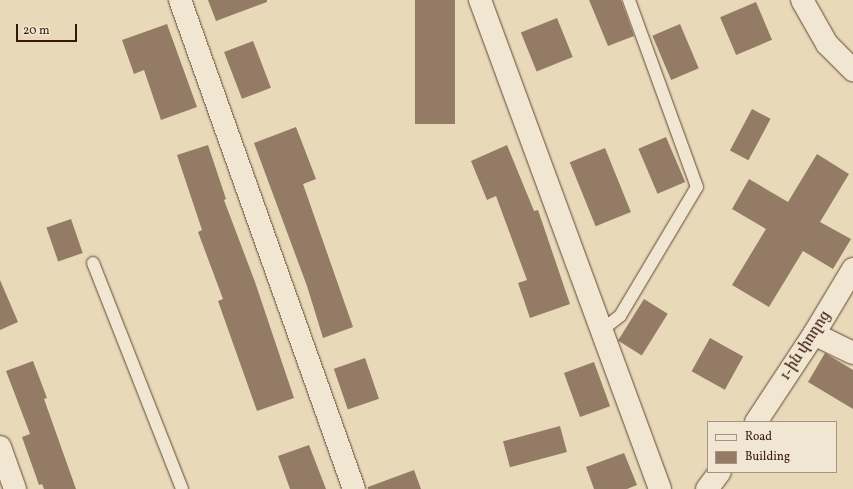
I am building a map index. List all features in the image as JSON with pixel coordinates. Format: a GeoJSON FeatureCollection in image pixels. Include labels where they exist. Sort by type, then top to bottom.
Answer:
{"type":"FeatureCollection","features":[{"type":"Feature","properties":{"kind":"street"},"geometry":{"type":"LineString","coordinates":[[180,0],[354,489]]}},
{"type":"Feature","properties":{"kind":"street"},"geometry":{"type":"LineString","coordinates":[[480,0],[660,489]]}},
{"type":"Feature","properties":{"kind":"street"},"geometry":{"type":"LineString","coordinates":[[802,0],[827,44],[853,70]]}},
{"type":"Feature","properties":{"kind":"street","name":"1-ին փողոց"},"geometry":{"type":"LineString","coordinates":[[757,421],[814,334],[853,269]]}},
{"type":"Feature","properties":{"kind":"street"},"geometry":{"type":"LineString","coordinates":[[814,334],[853,353]]}},
{"type":"Feature","properties":{"kind":"street"},"geometry":{"type":"LineString","coordinates":[[0,447],[15,489]]}},
{"type":"Feature","properties":{"kind":"street"},"geometry":{"type":"LineString","coordinates":[[707,489],[719,473]]}},
{"type":"Feature","properties":{"kind":"lane"},"geometry":{"type":"LineString","coordinates":[[602,330],[620,316],[697,187],[629,0]]}},
{"type":"Feature","properties":{"kind":"lane"},"geometry":{"type":"LineString","coordinates":[[93,263],[182,489]]}},
{"type":"Feature","properties":{"kind":"building"},"geometry":{"type":"Polygon","coordinates":[[[208,0],[267,0],[267,2],[216,21],[208,0]]]}},
{"type":"Feature","properties":{"kind":"building"},"geometry":{"type":"Polygon","coordinates":[[[415,0],[455,0],[455,124],[415,124],[415,0]]]}},
{"type":"Feature","properties":{"kind":"building"},"geometry":{"type":"Polygon","coordinates":[[[589,0],[621,0],[634,36],[608,46],[589,0]]]}},
{"type":"Feature","properties":{"kind":"building"},"geometry":{"type":"Polygon","coordinates":[[[756,2],[772,40],[736,55],[720,17],[756,2]]]}},
{"type":"Feature","properties":{"kind":"building"},"geometry":{"type":"Polygon","coordinates":[[[557,18],[573,57],[537,72],[521,33],[557,18]]]}},
{"type":"Feature","properties":{"kind":"building"},"geometry":{"type":"Polygon","coordinates":[[[167,24],[197,107],[161,120],[144,70],[134,74],[122,40],[167,24]]]}},
{"type":"Feature","properties":{"kind":"building"},"geometry":{"type":"Polygon","coordinates":[[[680,24],[699,68],[671,80],[652,36],[680,24]]]}},
{"type":"Feature","properties":{"kind":"building"},"geometry":{"type":"Polygon","coordinates":[[[253,41],[271,88],[242,99],[224,52],[253,41]]]}},
{"type":"Feature","properties":{"kind":"building"},"geometry":{"type":"Polygon","coordinates":[[[752,109],[771,119],[748,160],[730,150],[752,109]]]}},
{"type":"Feature","properties":{"kind":"building"},"geometry":{"type":"Polygon","coordinates":[[[296,127],[316,179],[303,184],[353,327],[323,338],[307,286],[254,143],[296,127]]]}},
{"type":"Feature","properties":{"kind":"building"},"geometry":{"type":"Polygon","coordinates":[[[666,137],[685,182],[658,194],[638,149],[666,137]]]}},
{"type":"Feature","properties":{"kind":"building"},"geometry":{"type":"Polygon","coordinates":[[[208,145],[226,199],[224,200],[255,282],[294,398],[257,411],[218,301],[223,299],[198,232],[202,230],[177,155],[208,145]]]}},
{"type":"Feature","properties":{"kind":"building"},"geometry":{"type":"Polygon","coordinates":[[[507,145],[534,211],[538,210],[570,304],[530,318],[518,283],[527,280],[496,196],[487,200],[471,161],[507,145]]]}},
{"type":"Feature","properties":{"kind":"building"},"geometry":{"type":"Polygon","coordinates":[[[605,148],[631,212],[596,226],[570,162],[605,148]]]}},
{"type":"Feature","properties":{"kind":"building"},"geometry":{"type":"Polygon","coordinates":[[[817,154],[849,174],[820,222],[851,239],[833,269],[803,251],[769,307],[732,285],[766,229],[732,209],[749,179],[788,202],[817,154]]]}},
{"type":"Feature","properties":{"kind":"building"},"geometry":{"type":"Polygon","coordinates":[[[71,219],[83,253],[58,262],[46,227],[71,219]]]}},
{"type":"Feature","properties":{"kind":"building"},"geometry":{"type":"Polygon","coordinates":[[[0,280],[18,322],[0,330],[0,280]]]}},
{"type":"Feature","properties":{"kind":"building"},"geometry":{"type":"Polygon","coordinates":[[[644,299],[668,314],[642,355],[618,341],[644,299]]]}},
{"type":"Feature","properties":{"kind":"building"},"geometry":{"type":"Polygon","coordinates":[[[710,338],[743,356],[725,390],[692,371],[710,338]]]}},
{"type":"Feature","properties":{"kind":"building"},"geometry":{"type":"Polygon","coordinates":[[[825,353],[853,370],[853,409],[808,382],[825,353]]]}},
{"type":"Feature","properties":{"kind":"building"},"geometry":{"type":"Polygon","coordinates":[[[365,358],[379,399],[348,409],[334,369],[365,358]]]}},
{"type":"Feature","properties":{"kind":"building"},"geometry":{"type":"Polygon","coordinates":[[[33,361],[47,398],[44,399],[76,489],[44,489],[42,484],[39,485],[22,437],[30,434],[6,371],[33,361]]]}},
{"type":"Feature","properties":{"kind":"building"},"geometry":{"type":"Polygon","coordinates":[[[594,362],[610,406],[580,417],[564,373],[594,362]]]}},
{"type":"Feature","properties":{"kind":"building"},"geometry":{"type":"Polygon","coordinates":[[[560,426],[567,452],[510,467],[503,441],[560,426]]]}},
{"type":"Feature","properties":{"kind":"building"},"geometry":{"type":"Polygon","coordinates":[[[309,445],[326,489],[290,489],[278,456],[309,445]]]}},
{"type":"Feature","properties":{"kind":"building"},"geometry":{"type":"Polygon","coordinates":[[[624,453],[637,485],[627,489],[594,489],[586,467],[624,453]]]}},
{"type":"Feature","properties":{"kind":"building"},"geometry":{"type":"Polygon","coordinates":[[[414,470],[421,489],[368,489],[368,487],[414,470]]]}}]}
